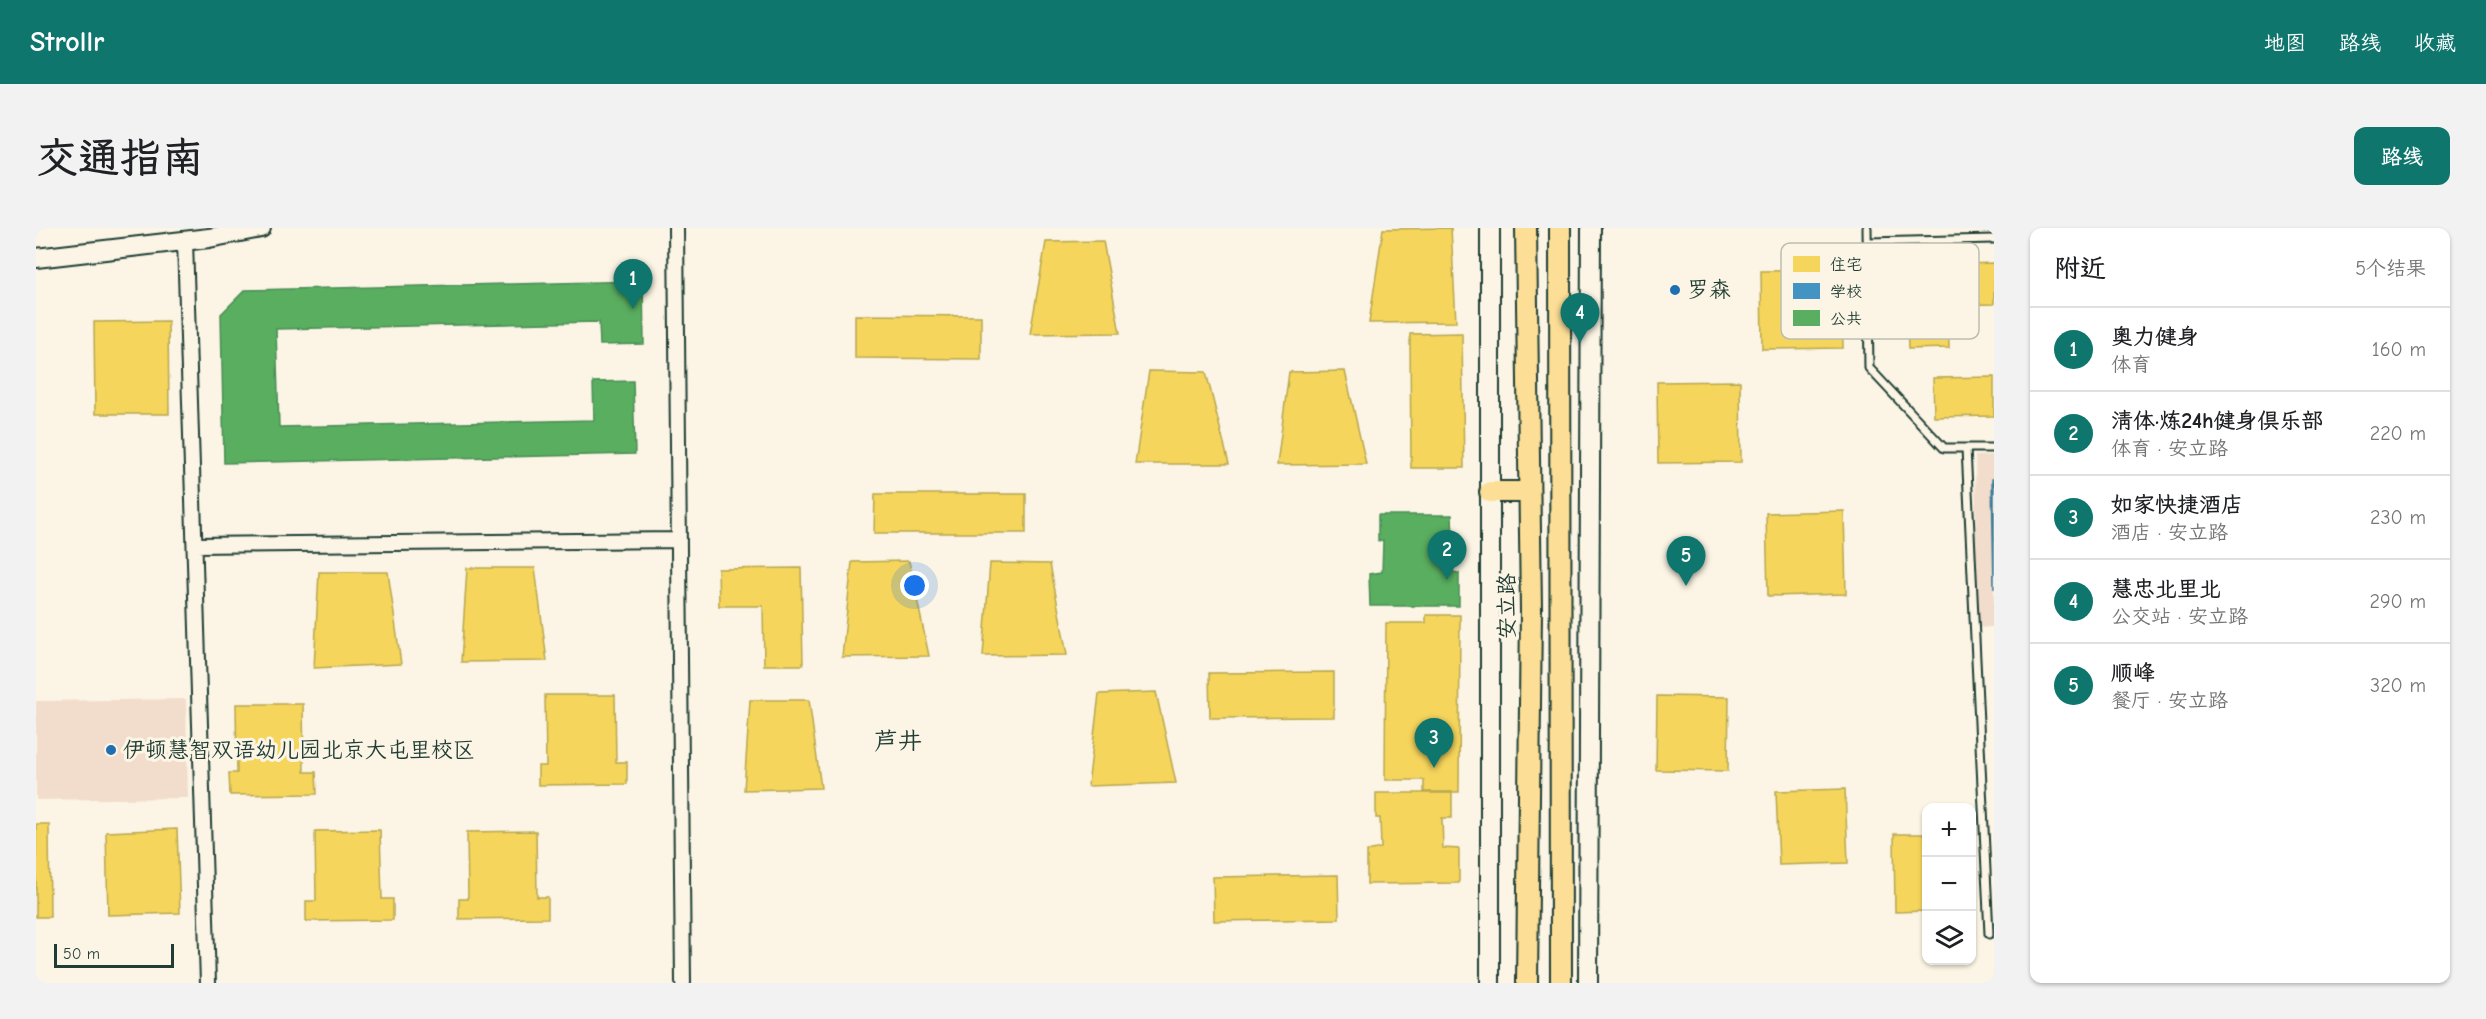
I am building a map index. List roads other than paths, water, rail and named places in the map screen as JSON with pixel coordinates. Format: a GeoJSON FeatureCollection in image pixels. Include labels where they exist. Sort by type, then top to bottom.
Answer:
{"type":"FeatureCollection","features":[{"type":"Feature","properties":{"kind":"main road","name":"安立路"},"geometry":{"type":"LineString","coordinates":[[1526,228],[1532,610],[1527,983]]}},
{"type":"Feature","properties":{"kind":"main road"},"geometry":{"type":"LineString","coordinates":[[1560,228],[1561,983]]}},
{"type":"Feature","properties":{"kind":"main road"},"geometry":{"type":"LineString","coordinates":[[1490,492],[1529,492]]}},
{"type":"Feature","properties":{"kind":"street"},"geometry":{"type":"LineString","coordinates":[[36,258],[185,241],[261,228]]}},
{"type":"Feature","properties":{"kind":"street"},"geometry":{"type":"LineString","coordinates":[[676,228],[683,983]]}},
{"type":"Feature","properties":{"kind":"street","name":"安立路"},"geometry":{"type":"LineString","coordinates":[[1490,228],[1490,983]]}},
{"type":"Feature","properties":{"kind":"street"},"geometry":{"type":"LineString","coordinates":[[1588,983],[1591,228]]}},
{"type":"Feature","properties":{"kind":"street"},"geometry":{"type":"LineString","coordinates":[[185,241],[208,983]]}},
{"type":"Feature","properties":{"kind":"street"},"geometry":{"type":"LineString","coordinates":[[195,545],[679,540]]}},
{"type":"Feature","properties":{"kind":"lane"},"geometry":{"type":"LineString","coordinates":[[1868,228],[1868,242],[1994,238]]}},
{"type":"Feature","properties":{"kind":"lane"},"geometry":{"type":"LineString","coordinates":[[1869,339],[1869,368],[1944,448],[1994,448]]}},
{"type":"Feature","properties":{"kind":"lane"},"geometry":{"type":"LineString","coordinates":[[1966,448],[1989,934]]}},
{"type":"Feature","properties":{"kind":"place","name":"罗森"},"geometry":{"type":"Point","coordinates":[1675,290]}},
{"type":"Feature","properties":{"kind":"place","name":"奥力健身"},"geometry":{"type":"Point","coordinates":[633,309]}},
{"type":"Feature","properties":{"kind":"place","name":"慧忠北里北"},"geometry":{"type":"Point","coordinates":[1580,343]}},
{"type":"Feature","properties":{"kind":"place","name":"清体·炼24h健身俱乐部"},"geometry":{"type":"Point","coordinates":[1447,580]}},
{"type":"Feature","properties":{"kind":"place","name":"顺峰"},"geometry":{"type":"Point","coordinates":[1686,586]}},
{"type":"Feature","properties":{"kind":"place","name":"伊顿慧智双语幼儿园北京大屯里校区"},"geometry":{"type":"Point","coordinates":[111,750]}},
{"type":"Feature","properties":{"kind":"place","name":"如家快捷酒店"},"geometry":{"type":"Point","coordinates":[1434,768]}},
{"type":"Feature","properties":{"kind":"district","name":"芦井"},"geometry":{"type":"Point","coordinates":[898,741]}}]}
